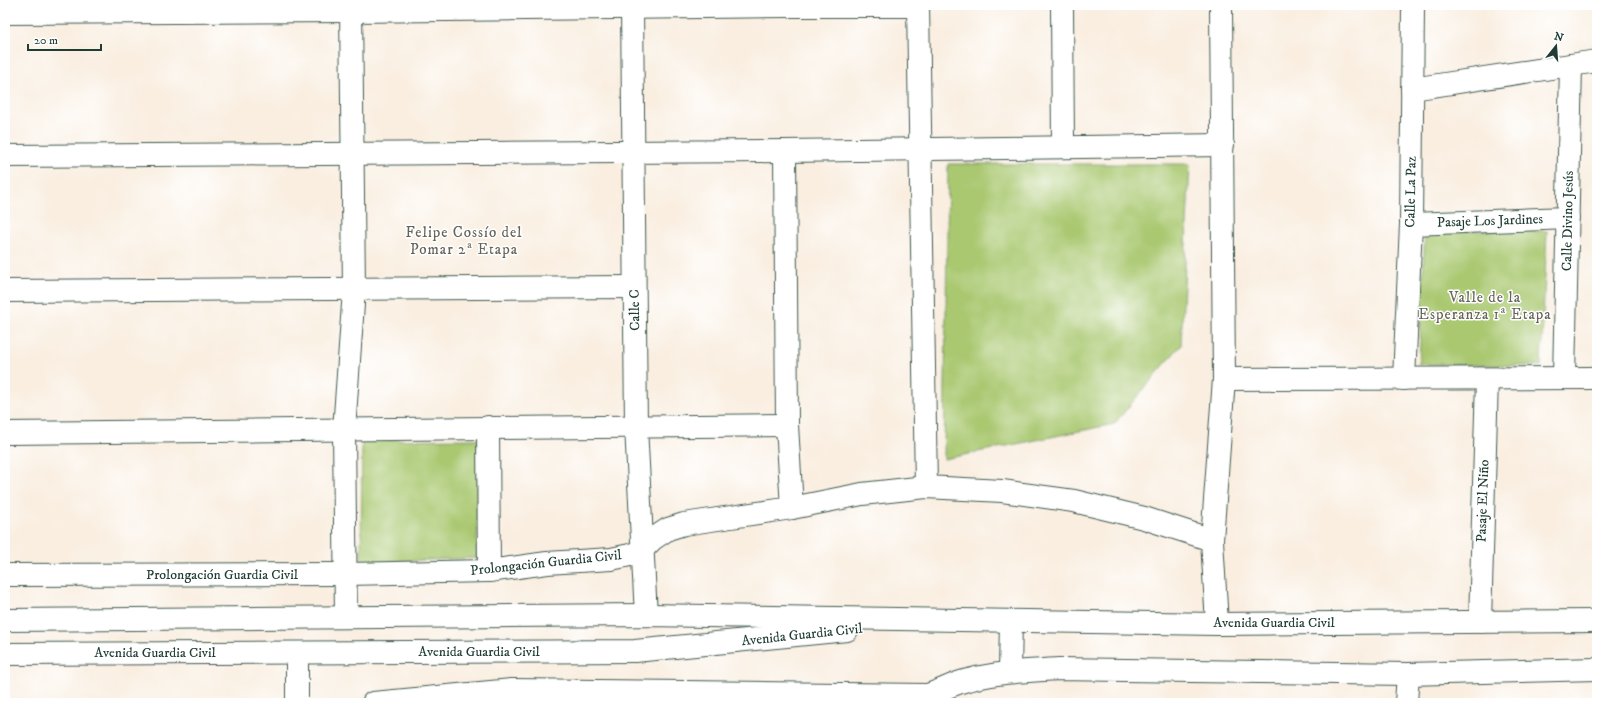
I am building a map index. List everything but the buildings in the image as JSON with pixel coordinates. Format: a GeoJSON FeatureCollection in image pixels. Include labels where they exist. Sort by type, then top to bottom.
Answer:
{"type":"FeatureCollection","features":[{"type":"Feature","properties":{"kind":"main road"},"geometry":{"type":"LineString","coordinates":[[1062,5],[1063,147]]}},
{"type":"Feature","properties":{"kind":"main road"},"geometry":{"type":"LineString","coordinates":[[1218,624],[1212,540],[1224,379],[1221,5]]}},
{"type":"Feature","properties":{"kind":"main road","name":"Calle La Paz"},"geometry":{"type":"LineString","coordinates":[[1404,379],[1412,224],[1412,5]]}},
{"type":"Feature","properties":{"kind":"main road"},"geometry":{"type":"LineString","coordinates":[[5,13],[351,8],[918,6],[926,487]]}},
{"type":"Feature","properties":{"kind":"main road","name":"Calle C"},"geometry":{"type":"LineString","coordinates":[[632,7],[636,427],[641,551],[646,615]]}},
{"type":"Feature","properties":{"kind":"main road"},"geometry":{"type":"LineString","coordinates":[[346,617],[344,430],[354,290],[351,8]]}},
{"type":"Feature","properties":{"kind":"main road"},"geometry":{"type":"LineString","coordinates":[[1412,89],[1597,61]]}},
{"type":"Feature","properties":{"kind":"main road","name":"Calle Divino Jesús"},"geometry":{"type":"LineString","coordinates":[[1564,377],[1571,65]]}},
{"type":"Feature","properties":{"kind":"main road"},"geometry":{"type":"LineString","coordinates":[[5,156],[785,151],[1223,145]]}},
{"type":"Feature","properties":{"kind":"main road"},"geometry":{"type":"LineString","coordinates":[[785,151],[787,425],[792,508]]}},
{"type":"Feature","properties":{"kind":"main road","name":"Pasaje Los Jardines"},"geometry":{"type":"LineString","coordinates":[[1412,224],[1568,218]]}},
{"type":"Feature","properties":{"kind":"main road"},"geometry":{"type":"LineString","coordinates":[[5,291],[354,290],[634,287]]}},
{"type":"Feature","properties":{"kind":"main road"},"geometry":{"type":"LineString","coordinates":[[1224,379],[1597,378]]}},
{"type":"Feature","properties":{"kind":"main road","name":"Pasaje El Niño"},"geometry":{"type":"LineString","coordinates":[[1480,622],[1487,379]]}},
{"type":"Feature","properties":{"kind":"main road"},"geometry":{"type":"LineString","coordinates":[[5,433],[787,425]]}},
{"type":"Feature","properties":{"kind":"main road"},"geometry":{"type":"LineString","coordinates":[[488,427],[489,571]]}},
{"type":"Feature","properties":{"kind":"main road","name":"Prolongación Guardia Civil"},"geometry":{"type":"LineString","coordinates":[[5,575],[346,574],[489,571],[547,563],[611,559],[641,551],[653,539],[668,529],[684,524],[792,508],[862,494],[926,487],[1002,491],[1074,502],[1144,518],[1212,540]]}},
{"type":"Feature","properties":{"kind":"main road","name":"Avenida Guardia Civil"},"geometry":{"type":"LineString","coordinates":[[5,620],[646,615],[1218,624],[1597,622]]}},
{"type":"Feature","properties":{"kind":"main road","name":"Avenida Guardia Civil"},"geometry":{"type":"LineString","coordinates":[[5,654],[635,651],[951,620]]}},
{"type":"Feature","properties":{"kind":"main road"},"geometry":{"type":"LineString","coordinates":[[1010,672],[1011,621]]}},
{"type":"Feature","properties":{"kind":"main road"},"geometry":{"type":"LineString","coordinates":[[297,653],[297,703]]}},
{"type":"Feature","properties":{"kind":"main road"},"geometry":{"type":"LineString","coordinates":[[373,703],[512,697],[927,695],[966,680],[1010,672],[1058,669],[1408,674],[1597,669]]}},
{"type":"Feature","properties":{"kind":"main road"},"geometry":{"type":"LineString","coordinates":[[1406,703],[1408,674]]}},
{"type":"Feature","properties":{"kind":"green space"},"geometry":{"type":"Polygon","coordinates":[[[948,164],[1190,164],[1181,345],[1114,424],[944,459],[948,164]]]}},
{"type":"Feature","properties":{"kind":"green space"},"geometry":{"type":"Polygon","coordinates":[[[1425,231],[1547,231],[1541,366],[1419,364],[1425,231]]]}},
{"type":"Feature","properties":{"kind":"green space"},"geometry":{"type":"Polygon","coordinates":[[[478,439],[477,558],[361,563],[362,440],[478,439]]]}},
{"type":"Feature","properties":{"kind":"district","name":"Felipe Cossío del Pomar 2ª Etapa"},"geometry":{"type":"Point","coordinates":[464,240]}},
{"type":"Feature","properties":{"kind":"district","name":"Valle de la Esperanza 1ª Etapa"},"geometry":{"type":"Point","coordinates":[1485,306]}}]}
